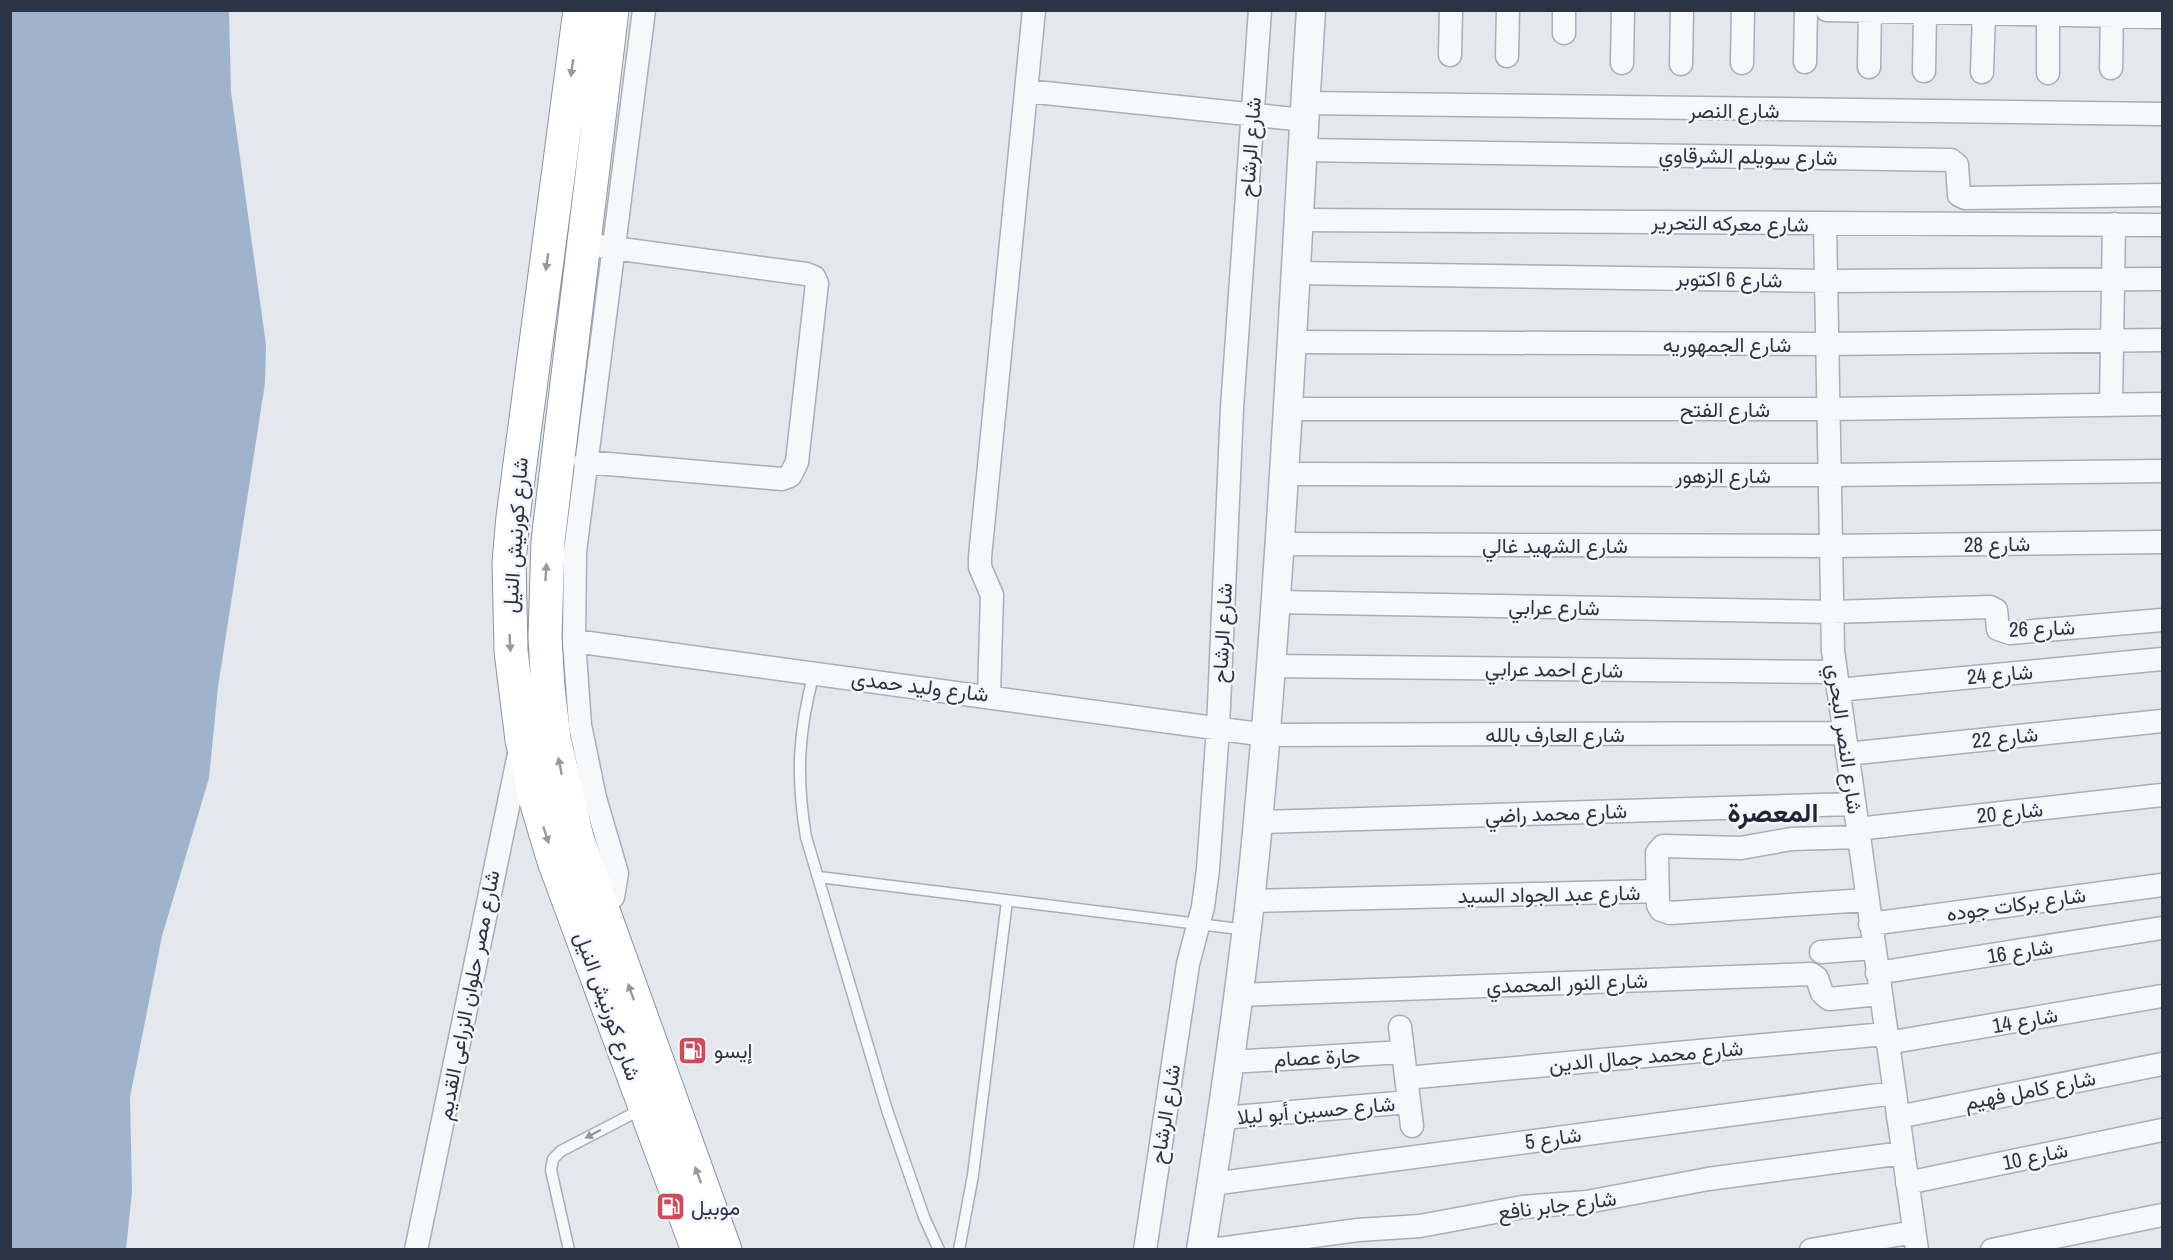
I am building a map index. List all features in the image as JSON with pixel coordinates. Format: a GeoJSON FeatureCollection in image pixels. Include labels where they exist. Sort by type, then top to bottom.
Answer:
{"type":"FeatureCollection","features":[{"type":"Feature","properties":{"kind":"highway","name":"شارع كورنيش النيل"},"geometry":{"type":"LineString","coordinates":[[580,10],[513,517],[509,606],[515,696],[536,801],[554,861],[698,1250]]}},
{"type":"Feature","properties":{"kind":"highway","name":"شارع كورنيش النيل"},"geometry":{"type":"LineString","coordinates":[[612,10],[598,246],[548,541],[545,637],[554,739],[577,838],[725,1250]]}},
{"type":"Feature","properties":{"kind":"street"},"geometry":{"type":"LineString","coordinates":[[601,909],[613,897],[617,873],[587,765],[575,685],[575,552],[585,462],[598,246],[644,10]]}},
{"type":"Feature","properties":{"kind":"street"},"geometry":{"type":"LineString","coordinates":[[989,695],[992,595],[980,567],[980,557],[1034,10]]}},
{"type":"Feature","properties":{"kind":"street","name":"شارع الرشاح"},"geometry":{"type":"LineString","coordinates":[[1145,1250],[1188,963],[1199,924],[1208,869],[1218,728],[1232,408],[1260,10]]}},
{"type":"Feature","properties":{"kind":"street"},"geometry":{"type":"LineString","coordinates":[[1201,1250],[1239,995],[1266,735],[1311,10]]}},
{"type":"Feature","properties":{"kind":"street"},"geometry":{"type":"LineString","coordinates":[[1450,55],[1451,10]]}},
{"type":"Feature","properties":{"kind":"street"},"geometry":{"type":"LineString","coordinates":[[1507,56],[1508,10]]}},
{"type":"Feature","properties":{"kind":"street"},"geometry":{"type":"LineString","coordinates":[[1622,63],[1623,10]]}},
{"type":"Feature","properties":{"kind":"street"},"geometry":{"type":"LineString","coordinates":[[1681,64],[1682,10]]}},
{"type":"Feature","properties":{"kind":"street"},"geometry":{"type":"LineString","coordinates":[[1742,63],[1743,10]]}},
{"type":"Feature","properties":{"kind":"street"},"geometry":{"type":"LineString","coordinates":[[1805,62],[1806,10]]}},
{"type":"Feature","properties":{"kind":"street"},"geometry":{"type":"LineString","coordinates":[[1827,10],[2163,17]]}},
{"type":"Feature","properties":{"kind":"street"},"geometry":{"type":"LineString","coordinates":[[1869,67],[1870,12]]}},
{"type":"Feature","properties":{"kind":"street"},"geometry":{"type":"LineString","coordinates":[[1924,71],[1925,13]]}},
{"type":"Feature","properties":{"kind":"street"},"geometry":{"type":"LineString","coordinates":[[1982,72],[1984,14]]}},
{"type":"Feature","properties":{"kind":"street"},"geometry":{"type":"LineString","coordinates":[[2048,15],[2048,73]]}},
{"type":"Feature","properties":{"kind":"street"},"geometry":{"type":"LineString","coordinates":[[2111,68],[2112,16]]}},
{"type":"Feature","properties":{"kind":"street","name":"شارع النصر"},"geometry":{"type":"LineString","coordinates":[[1026,91],[1252,115],[1304,111],[2163,114]]}},
{"type":"Feature","properties":{"kind":"street","name":"شارع سويلم الشرقاوي"},"geometry":{"type":"LineString","coordinates":[[1302,150],[1951,160],[1957,165],[1959,195],[1965,198],[2163,195]]}},
{"type":"Feature","properties":{"kind":"street","name":"شارع معركه التحرير"},"geometry":{"type":"LineString","coordinates":[[1298,220],[2163,225]]}},
{"type":"Feature","properties":{"kind":"street","name":"شارع النصر البحري"},"geometry":{"type":"LineString","coordinates":[[1825,224],[1832,612],[1837,681],[1866,900],[1916,1241]]}},
{"type":"Feature","properties":{"kind":"street"},"geometry":{"type":"LineString","coordinates":[[2111,405],[2114,224]]}},
{"type":"Feature","properties":{"kind":"street"},"geometry":{"type":"LineString","coordinates":[[585,462],[782,479],[790,476],[797,462],[817,282],[814,277],[598,246]]}},
{"type":"Feature","properties":{"kind":"street","name":"شارع 6 اكتوبر"},"geometry":{"type":"LineString","coordinates":[[1295,273],[1827,281],[2163,279]]}},
{"type":"Feature","properties":{"kind":"street","name":"شارع الجمهوريه"},"geometry":{"type":"LineString","coordinates":[[1291,342],[1828,344],[2163,340]]}},
{"type":"Feature","properties":{"kind":"street","name":"شارع الفتح"},"geometry":{"type":"LineString","coordinates":[[1287,409],[1829,409],[2163,404]]}},
{"type":"Feature","properties":{"kind":"street","name":"شارع الزهور"},"geometry":{"type":"LineString","coordinates":[[1283,474],[1831,475],[2163,471]]}},
{"type":"Feature","properties":{"kind":"street","name":"شارع 28"},"geometry":{"type":"LineString","coordinates":[[1832,546],[2163,542]]}},
{"type":"Feature","properties":{"kind":"street","name":"شارع الشهيد غالي"},"geometry":{"type":"LineString","coordinates":[[1279,544],[1832,546]]}},
{"type":"Feature","properties":{"kind":"street","name":"شارع عرابي"},"geometry":{"type":"LineString","coordinates":[[1276,602],[1832,612]]}},
{"type":"Feature","properties":{"kind":"street","name":"شارع 26"},"geometry":{"type":"LineString","coordinates":[[1832,612],[1990,607],[1996,610],[1998,629],[2010,633],[2163,620]]}},
{"type":"Feature","properties":{"kind":"street","name":"شارع وليد حمدى"},"geometry":{"type":"LineString","coordinates":[[574,641],[989,695],[1266,735]]}},
{"type":"Feature","properties":{"kind":"street","name":"شارع 24"},"geometry":{"type":"LineString","coordinates":[[1837,681],[2163,659]]}},
{"type":"Feature","properties":{"kind":"street","name":"شارع احمد عرابي"},"geometry":{"type":"LineString","coordinates":[[1272,666],[1837,681]]}},
{"type":"Feature","properties":{"kind":"street","name":"شارع 22"},"geometry":{"type":"LineString","coordinates":[[1846,743],[2163,721]]}},
{"type":"Feature","properties":{"kind":"street","name":"شارع العارف بالله"},"geometry":{"type":"LineString","coordinates":[[1266,735],[1846,743]]}},
{"type":"Feature","properties":{"kind":"street","name":"شارع مصر حلوان الزراعى القديم"},"geometry":{"type":"LineString","coordinates":[[416,1250],[503,822],[522,740]]}},
{"type":"Feature","properties":{"kind":"street","name":"شارع 20"},"geometry":{"type":"LineString","coordinates":[[1657,891],[1657,850],[1663,846],[1741,848],[1791,839],[1858,833],[2163,795]]}},
{"type":"Feature","properties":{"kind":"street","name":"شارع محمد راضي"},"geometry":{"type":"LineString","coordinates":[[1258,822],[1854,804]]}},
{"type":"Feature","properties":{"kind":"street","name":"شارع بركات جوده"},"geometry":{"type":"LineString","coordinates":[[1870,924],[2163,885]]}},
{"type":"Feature","properties":{"kind":"street","name":"شارع عبد الجواد السيد"},"geometry":{"type":"LineString","coordinates":[[1250,901],[1657,891],[1659,908],[1666,913],[1866,900]]}},
{"type":"Feature","properties":{"kind":"street","name":"شارع 16"},"geometry":{"type":"LineString","coordinates":[[1878,984],[2163,928]]}},
{"type":"Feature","properties":{"kind":"street"},"geometry":{"type":"LineString","coordinates":[[1821,952],[1873,948]]}},
{"type":"Feature","properties":{"kind":"street","name":"شارع النور المحمدي"},"geometry":{"type":"LineString","coordinates":[[1239,995],[1809,974],[1816,976],[1824,996],[1829,999],[1878,984]]}},
{"type":"Feature","properties":{"kind":"street","name":"شارع 14"},"geometry":{"type":"LineString","coordinates":[[1886,1039],[2163,996]]}},
{"type":"Feature","properties":{"kind":"street"},"geometry":{"type":"LineString","coordinates":[[1400,1027],[1412,1126]]}},
{"type":"Feature","properties":{"kind":"street","name":"شارع محمد جمال الدين"},"geometry":{"type":"LineString","coordinates":[[1406,1077],[1886,1039]]}},
{"type":"Feature","properties":{"kind":"street","name":"حارة عصام"},"geometry":{"type":"LineString","coordinates":[[1230,1062],[1403,1052]]}},
{"type":"Feature","properties":{"kind":"street","name":"شارع كامل فهيم"},"geometry":{"type":"LineString","coordinates":[[1898,1117],[2163,1064]]}},
{"type":"Feature","properties":{"kind":"street","name":"شارع 5"},"geometry":{"type":"LineString","coordinates":[[1212,1184],[1894,1093]]}},
{"type":"Feature","properties":{"kind":"street","name":"شارع حسين أبو ليلا"},"geometry":{"type":"LineString","coordinates":[[1222,1118],[1409,1102]]}},
{"type":"Feature","properties":{"kind":"street","name":"شارع 10"},"geometry":{"type":"LineString","coordinates":[[1907,1183],[2163,1130]]}},
{"type":"Feature","properties":{"kind":"street","name":"شارع جابر نافع"},"geometry":{"type":"LineString","coordinates":[[1211,1250],[1358,1230],[1420,1226],[1522,1207],[1615,1198],[1708,1179],[1903,1153]]}},
{"type":"Feature","properties":{"kind":"street"},"geometry":{"type":"LineString","coordinates":[[1992,1250],[2163,1215]]}},
{"type":"Feature","properties":{"kind":"street"},"geometry":{"type":"LineString","coordinates":[[1811,1250],[1916,1241]]}},
{"type":"Feature","properties":{"kind":"lane"},"geometry":{"type":"LineString","coordinates":[[814,673],[804,713],[798,754],[800,796],[806,837],[887,1110],[924,1217],[939,1250]]}},
{"type":"Feature","properties":{"kind":"lane"},"geometry":{"type":"LineString","coordinates":[[819,877],[1247,930]]}},
{"type":"Feature","properties":{"kind":"lane"},"geometry":{"type":"LineString","coordinates":[[959,1250],[973,1175],[1007,900]]}},
{"type":"Feature","properties":{"kind":"lane"},"geometry":{"type":"LineString","coordinates":[[569,1250],[552,1176],[553,1159],[561,1151],[645,1107]]}},
{"type":"Feature","properties":{"kind":"water"},"geometry":{"type":"Polygon","coordinates":[[[10,11],[229,11],[231,92],[266,345],[265,383],[218,687],[209,778],[162,936],[130,1097],[132,1192],[126,1249],[11,1249],[10,11]]]}},
{"type":"Feature","properties":{"kind":"place","name":"إيسو"},"geometry":{"type":"Point","coordinates":[693,1050]}},
{"type":"Feature","properties":{"kind":"place","name":"موبيل"},"geometry":{"type":"Point","coordinates":[670,1207]}},
{"type":"Feature","properties":{"kind":"district","name":"المعصرة"},"geometry":{"type":"Point","coordinates":[1773,812]}}]}
